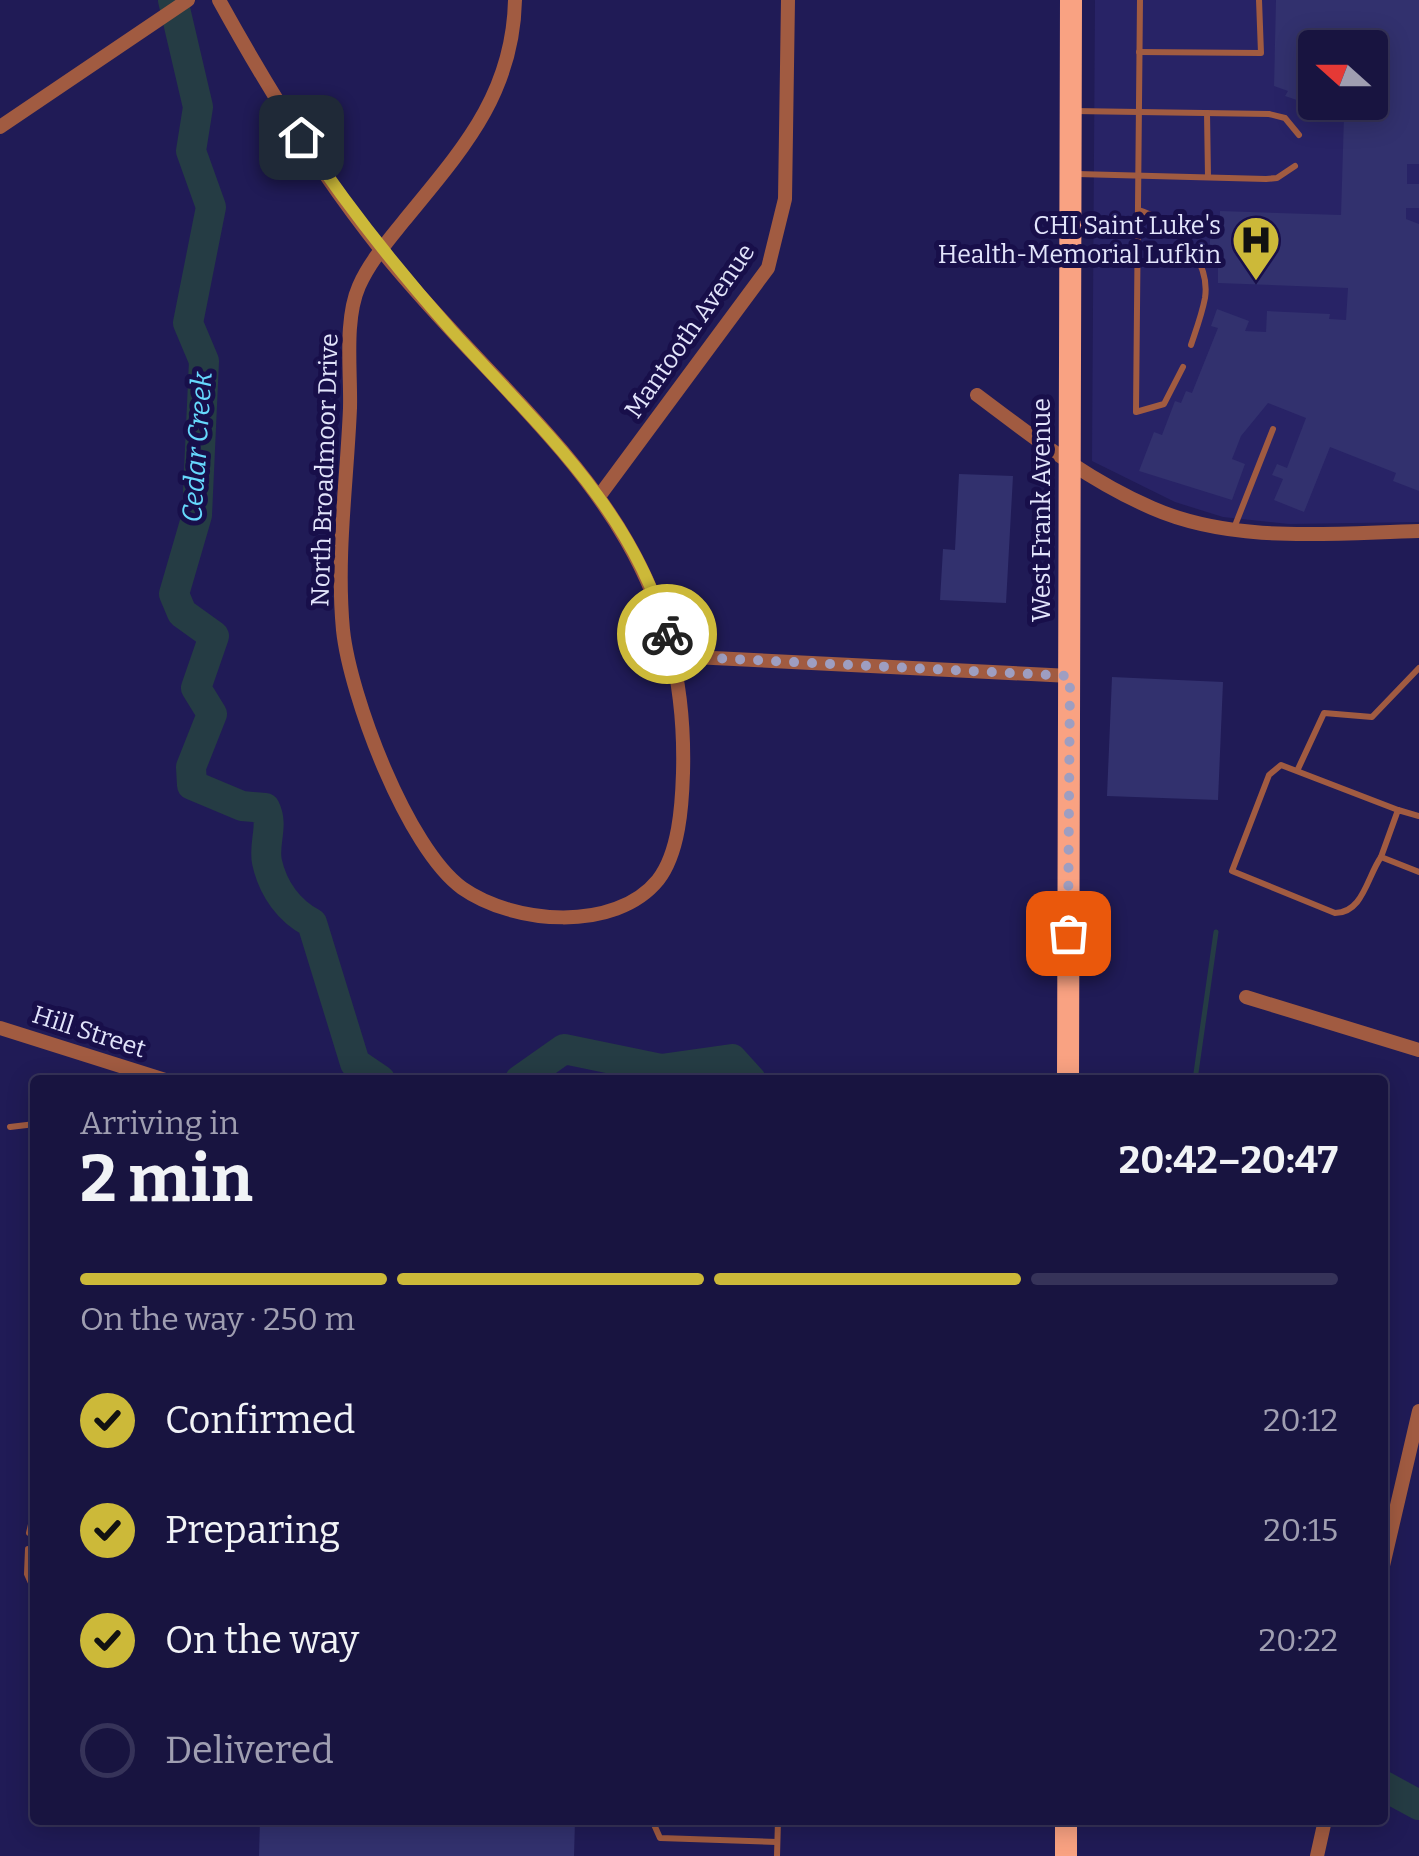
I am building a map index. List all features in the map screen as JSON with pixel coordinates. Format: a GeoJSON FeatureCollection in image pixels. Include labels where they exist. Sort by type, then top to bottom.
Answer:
{"type":"FeatureCollection","features":[{"type":"Feature","properties":{"kind":"main road","name":"West Frank Avenue"},"geometry":{"type":"LineString","coordinates":[[1068,1075],[1071,0]]}},
{"type":"Feature","properties":{"kind":"main road"},"geometry":{"type":"LineString","coordinates":[[1066,1825],[1066,1856]]}},
{"type":"Feature","properties":{"kind":"street"},"geometry":{"type":"LineString","coordinates":[[0,127],[188,0]]}},
{"type":"Feature","properties":{"kind":"street","name":"North Broadmoor Drive"},"geometry":{"type":"LineString","coordinates":[[219,0],[262,78],[381,250],[600,494],[656,592],[673,656],[682,743],[681,799],[666,864],[646,890],[622,906],[554,917],[530,914],[463,889],[434,860],[365,718],[352,684],[343,628],[353,318],[360,285],[381,250],[479,128],[502,80],[515,0]]}},
{"type":"Feature","properties":{"kind":"street","name":"Mantooth Avenue"},"geometry":{"type":"LineString","coordinates":[[600,494],[768,268],[786,199],[788,0]]}},
{"type":"Feature","properties":{"kind":"street"},"geometry":{"type":"LineString","coordinates":[[977,395],[1069,463],[1156,510],[1234,529],[1282,534],[1419,531]]}},
{"type":"Feature","properties":{"kind":"street"},"geometry":{"type":"LineString","coordinates":[[673,656],[1070,676]]}},
{"type":"Feature","properties":{"kind":"street"},"geometry":{"type":"LineString","coordinates":[[1246,997],[1419,1050]]}},
{"type":"Feature","properties":{"kind":"street","name":"Hill Street"},"geometry":{"type":"LineString","coordinates":[[0,1028],[148,1075]]}},
{"type":"Feature","properties":{"kind":"street"},"geometry":{"type":"LineString","coordinates":[[1388,1546],[1419,1411]]}},
{"type":"Feature","properties":{"kind":"street"},"geometry":{"type":"LineString","coordinates":[[1317,1856],[1324,1825]]}},
{"type":"Feature","properties":{"kind":"lane"},"geometry":{"type":"LineString","coordinates":[[1140,0],[1136,412],[1164,404],[1182,367]]}},
{"type":"Feature","properties":{"kind":"lane"},"geometry":{"type":"LineString","coordinates":[[1139,52],[1260,53],[1259,0]]}},
{"type":"Feature","properties":{"kind":"lane"},"geometry":{"type":"LineString","coordinates":[[1070,111],[1269,114],[1285,118],[1300,134]]}},
{"type":"Feature","properties":{"kind":"lane"},"geometry":{"type":"LineString","coordinates":[[1207,113],[1208,177]]}},
{"type":"Feature","properties":{"kind":"lane"},"geometry":{"type":"LineString","coordinates":[[1070,174],[1276,178],[1295,166]]}},
{"type":"Feature","properties":{"kind":"lane"},"geometry":{"type":"LineString","coordinates":[[1138,210],[1165,218],[1190,246],[1206,294],[1191,345]]}},
{"type":"Feature","properties":{"kind":"lane"},"geometry":{"type":"LineString","coordinates":[[1234,529],[1273,429]]}},
{"type":"Feature","properties":{"kind":"lane"},"geometry":{"type":"LineString","coordinates":[[1298,768],[1324,713],[1372,717],[1419,668]]}},
{"type":"Feature","properties":{"kind":"lane"},"geometry":{"type":"LineString","coordinates":[[1398,810],[1357,906],[1347,913],[1336,913],[1232,871],[1269,775],[1281,766],[1298,768],[1419,816]]}},
{"type":"Feature","properties":{"kind":"lane"},"geometry":{"type":"LineString","coordinates":[[1381,856],[1419,872]]}},
{"type":"Feature","properties":{"kind":"lane"},"geometry":{"type":"LineString","coordinates":[[10,1127],[30,1125]]}},
{"type":"Feature","properties":{"kind":"lane"},"geometry":{"type":"LineString","coordinates":[[29,1532],[30,1528]]}},
{"type":"Feature","properties":{"kind":"lane"},"geometry":{"type":"LineString","coordinates":[[28,1549],[30,1581]]}},
{"type":"Feature","properties":{"kind":"lane"},"geometry":{"type":"LineString","coordinates":[[653,1825],[656,1834],[669,1840],[778,1842]]}},
{"type":"Feature","properties":{"kind":"lane"},"geometry":{"type":"LineString","coordinates":[[777,1856],[778,1825]]}},
{"type":"Feature","properties":{"kind":"shaded area","name":"CHI Saint Luke's Health-Memorial Lufkin"},"geometry":{"type":"Polygon","coordinates":[[[1095,0],[1419,0],[1419,522],[1289,524],[1223,517],[1175,502],[1092,461],[1095,0]]]}},
{"type":"Feature","properties":{"kind":"building"},"geometry":{"type":"Polygon","coordinates":[[[1276,0],[1419,0],[1419,164],[1407,164],[1407,184],[1419,184],[1419,208],[1406,208],[1406,219],[1419,224],[1419,491],[1393,481],[1396,473],[1330,447],[1304,512],[1274,500],[1283,479],[1272,475],[1277,464],[1287,468],[1306,418],[1268,403],[1241,436],[1232,459],[1245,464],[1232,500],[1139,471],[1154,432],[1162,435],[1175,401],[1181,403],[1186,391],[1192,393],[1218,328],[1211,326],[1217,309],[1249,321],[1245,331],[1266,332],[1267,311],[1330,314],[1329,319],[1346,320],[1348,288],[1218,283],[1218,267],[1209,267],[1210,239],[1219,239],[1220,211],[1341,215],[1344,120],[1388,120],[1388,30],[1298,30],[1298,100],[1285,96],[1288,91],[1274,86],[1276,0]]]}},
{"type":"Feature","properties":{"kind":"building"},"geometry":{"type":"Polygon","coordinates":[[[959,474],[1013,476],[1006,603],[940,600],[943,549],[955,550],[959,474]]]}},
{"type":"Feature","properties":{"kind":"building"},"geometry":{"type":"Polygon","coordinates":[[[1112,677],[1223,682],[1218,800],[1107,796],[1112,677]]]}},
{"type":"Feature","properties":{"kind":"building"},"geometry":{"type":"Polygon","coordinates":[[[260,1825],[575,1825],[574,1856],[259,1856],[260,1825]]]}},
{"type":"Feature","properties":{"kind":"waterway","name":"Cedar Creek"},"geometry":{"type":"LineString","coordinates":[[173,0],[198,107],[191,151],[211,207],[188,323],[204,361],[197,515],[174,594],[182,613],[214,636],[196,688],[212,714],[191,767],[192,785],[242,806],[265,808],[269,821],[266,855],[273,881],[289,906],[312,923],[355,1063],[373,1075]]}},
{"type":"Feature","properties":{"kind":"waterway"},"geometry":{"type":"LineString","coordinates":[[1196,1075],[1216,932]]}},
{"type":"Feature","properties":{"kind":"waterway","name":"Cedar Creek"},"geometry":{"type":"LineString","coordinates":[[527,1075],[564,1049],[661,1069],[732,1059],[746,1075]]}},
{"type":"Feature","properties":{"kind":"waterway","name":"Cedar Creek"},"geometry":{"type":"LineString","coordinates":[[1388,1788],[1419,1805]]}},
{"type":"Feature","properties":{"kind":"way so far"},"geometry":{"type":"LineString","coordinates":[[667,634],[673,656],[1070,676],[1068,933]]}},
{"type":"Feature","properties":{"kind":"place","name":"CHI Saint Luke's Health-Memorial Lufkin"},"geometry":{"type":"Point","coordinates":[1256,282]}},
{"type":"Feature","properties":{"kind":"route"},"geometry":{"type":"LineString","coordinates":[[301,137],[381,250],[600,494],[656,592],[667,634]]}}]}
